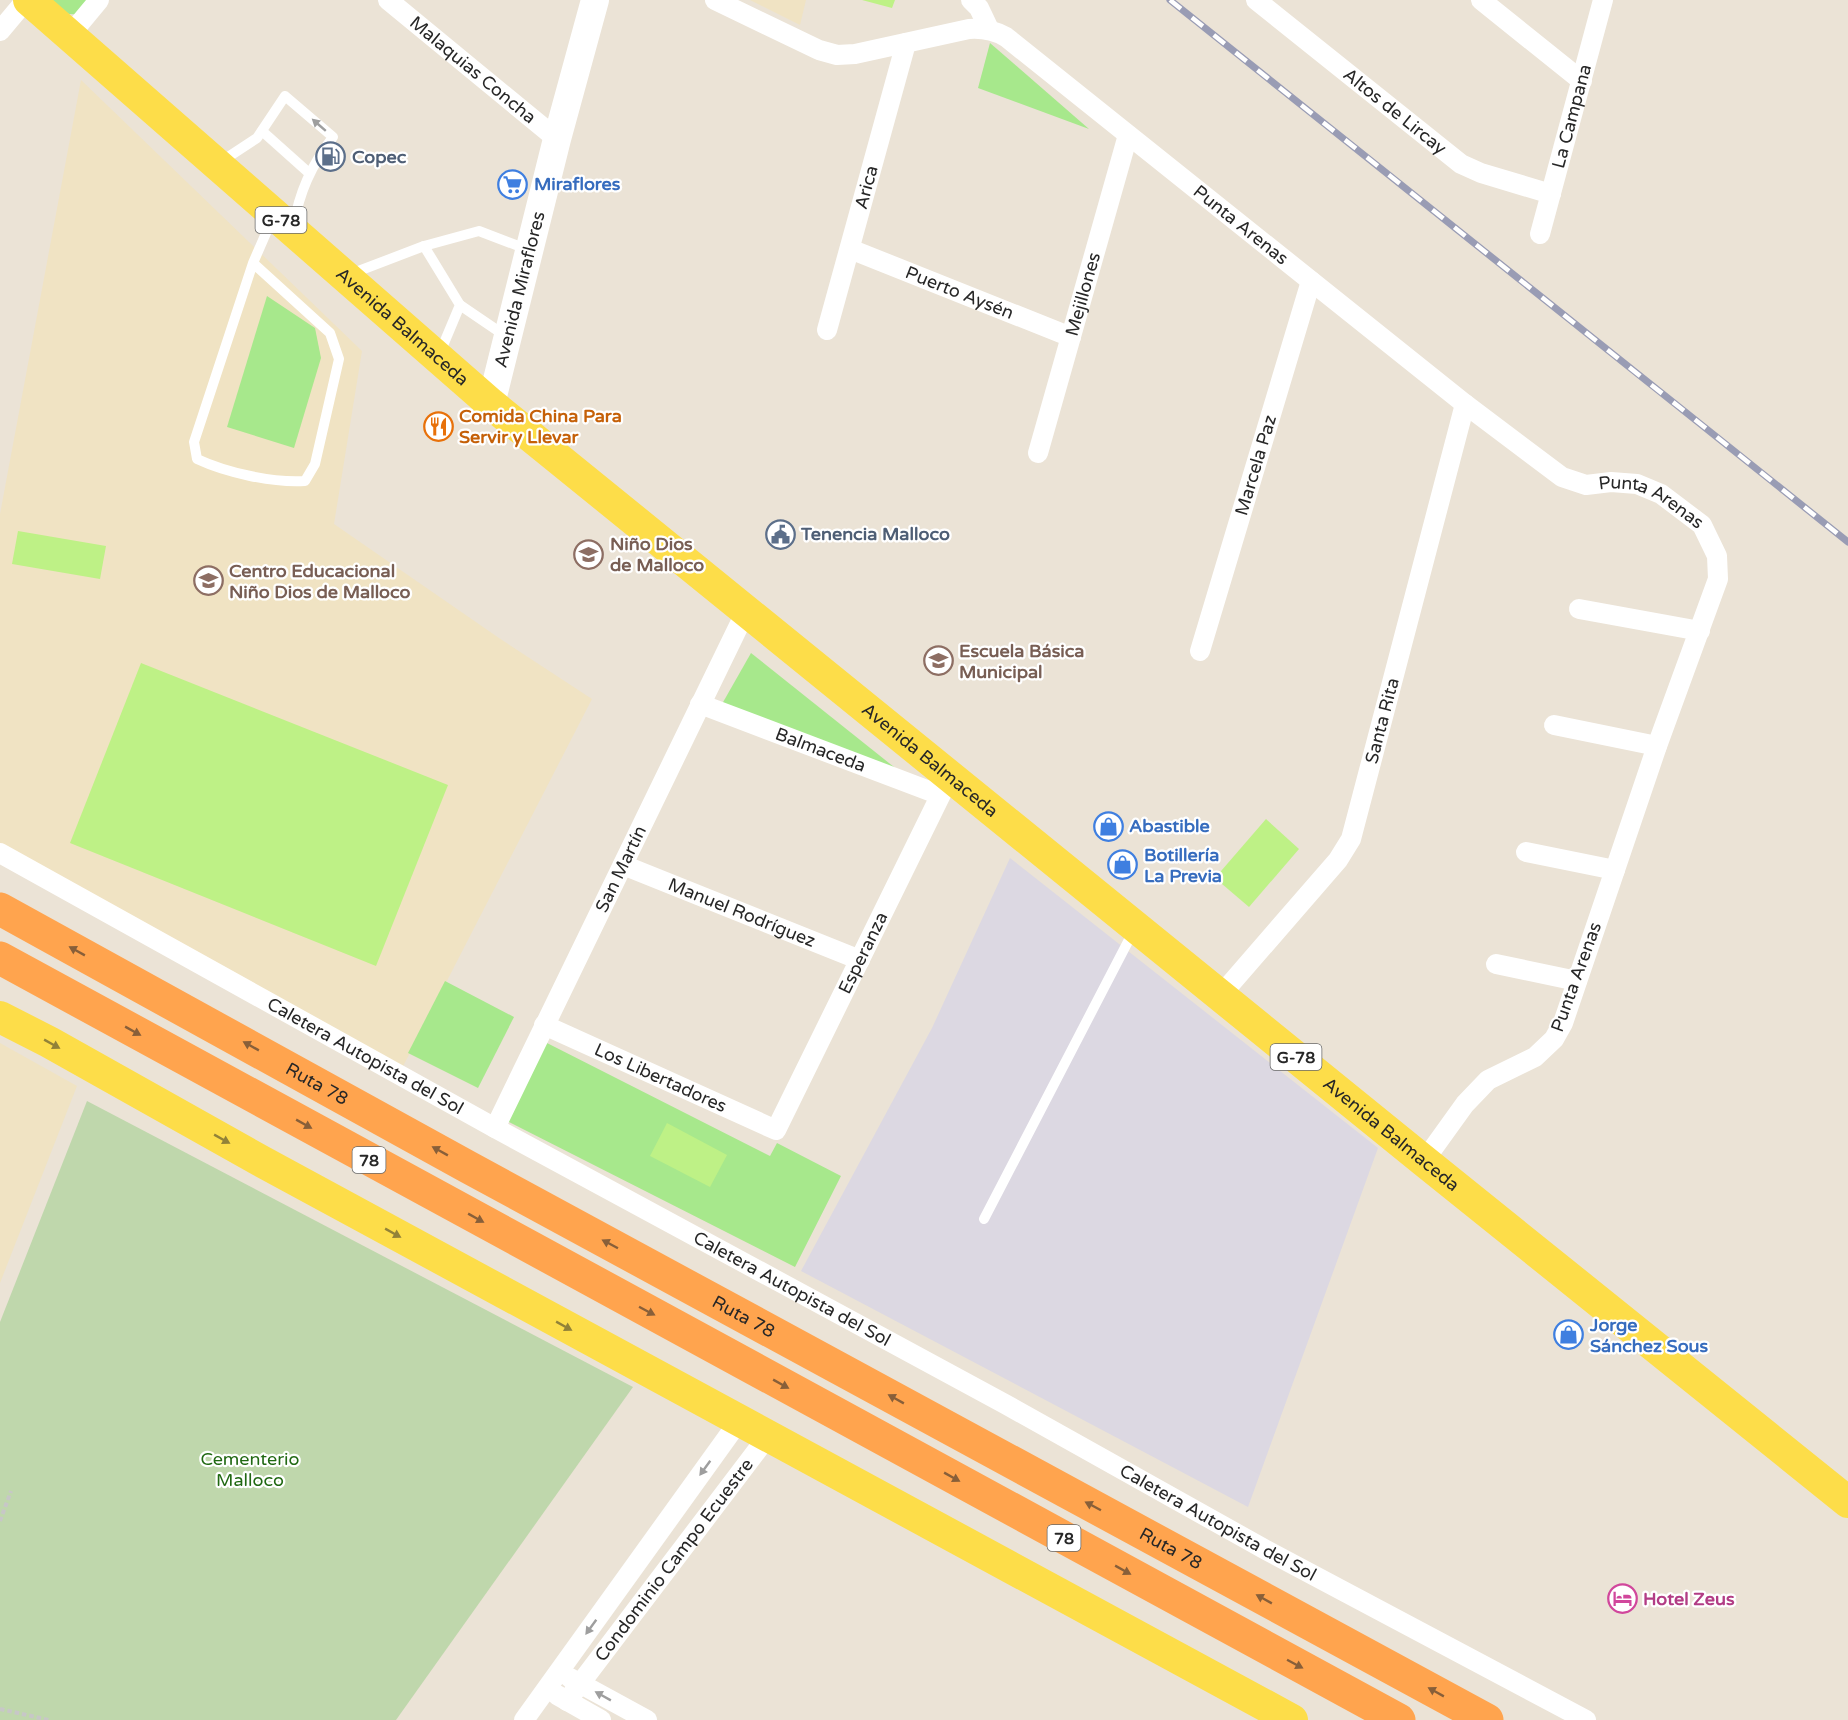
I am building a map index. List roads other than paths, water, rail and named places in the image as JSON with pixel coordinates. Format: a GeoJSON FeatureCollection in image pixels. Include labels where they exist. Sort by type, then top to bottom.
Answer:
{"type":"FeatureCollection","features":[{"type":"Feature","properties":{"kind":"highway","name":"Ruta 78"},"geometry":{"type":"LineString","coordinates":[[0,909],[478,1172],[1487,1720]]}},
{"type":"Feature","properties":{"kind":"highway","name":"78"},"geometry":{"type":"LineString","coordinates":[[0,958],[1399,1720]]}},
{"type":"Feature","properties":{"kind":"main road","name":"Avenida Balmaceda"},"geometry":{"type":"LineString","coordinates":[[28,0],[491,404],[746,611],[945,785],[1136,927],[1848,1502]]}},
{"type":"Feature","properties":{"kind":"main road","name":"Avenida Miraflores"},"geometry":{"type":"LineString","coordinates":[[491,404],[557,139],[595,0]]}},
{"type":"Feature","properties":{"kind":"main road"},"geometry":{"type":"LineString","coordinates":[[0,1017],[1292,1720]]}},
{"type":"Feature","properties":{"kind":"street"},"geometry":{"type":"LineString","coordinates":[[0,31],[28,0]]}},
{"type":"Feature","properties":{"kind":"street"},"geometry":{"type":"LineString","coordinates":[[70,35],[99,0]]}},
{"type":"Feature","properties":{"kind":"street","name":"Malaquias Concha"},"geometry":{"type":"LineString","coordinates":[[388,0],[557,139]]}},
{"type":"Feature","properties":{"kind":"street"},"geometry":{"type":"LineString","coordinates":[[715,0],[828,54],[837,55],[855,54],[969,28],[989,29]]}},
{"type":"Feature","properties":{"kind":"street","name":"Punta Arenas"},"geometry":{"type":"LineString","coordinates":[[971,0],[979,8],[989,29],[1006,37],[1465,404],[1562,477],[1586,485],[1611,482],[1637,484],[1661,494],[1702,525],[1717,556],[1719,579],[1657,747],[1563,1023],[1554,1038],[1535,1057],[1488,1080],[1465,1104],[1424,1161]]}},
{"type":"Feature","properties":{"kind":"street","name":"Altos de Lircay"},"geometry":{"type":"LineString","coordinates":[[1256,0],[1461,164],[1481,173],[1551,194]]}},
{"type":"Feature","properties":{"kind":"street"},"geometry":{"type":"LineString","coordinates":[[1480,0],[1582,81]]}},
{"type":"Feature","properties":{"kind":"street","name":"La Campana"},"geometry":{"type":"LineString","coordinates":[[1540,234],[1603,0]]}},
{"type":"Feature","properties":{"kind":"street","name":"Arica"},"geometry":{"type":"LineString","coordinates":[[827,330],[906,43]]}},
{"type":"Feature","properties":{"kind":"street","name":"Mejillones"},"geometry":{"type":"LineString","coordinates":[[1038,453],[1128,135]]}},
{"type":"Feature","properties":{"kind":"street","name":"Puerto Aysén"},"geometry":{"type":"LineString","coordinates":[[850,249],[1071,337]]}},
{"type":"Feature","properties":{"kind":"street","name":"Marcela Paz"},"geometry":{"type":"LineString","coordinates":[[1200,651],[1311,281]]}},
{"type":"Feature","properties":{"kind":"street","name":"Santa Rita"},"geometry":{"type":"LineString","coordinates":[[1220,996],[1338,860],[1351,839],[1465,404]]}},
{"type":"Feature","properties":{"kind":"street"},"geometry":{"type":"LineString","coordinates":[[1579,609],[1700,631]]}},
{"type":"Feature","properties":{"kind":"street","name":"San Martín"},"geometry":{"type":"LineString","coordinates":[[495,1128],[746,611]]}},
{"type":"Feature","properties":{"kind":"street","name":"Balmaceda"},"geometry":{"type":"LineString","coordinates":[[700,704],[945,785]]}},
{"type":"Feature","properties":{"kind":"street"},"geometry":{"type":"LineString","coordinates":[[1554,725],[1657,747]]}},
{"type":"Feature","properties":{"kind":"street","name":"Esperanza"},"geometry":{"type":"LineString","coordinates":[[776,1131],[945,785]]}},
{"type":"Feature","properties":{"kind":"street"},"geometry":{"type":"LineString","coordinates":[[1526,852],[1615,870]]}},
{"type":"Feature","properties":{"kind":"street","name":"Caletera Autopista del Sol"},"geometry":{"type":"LineString","coordinates":[[0,853],[495,1128],[1015,1410],[1266,1550],[1586,1720]]}},
{"type":"Feature","properties":{"kind":"street","name":"Manuel Rodríguez"},"geometry":{"type":"LineString","coordinates":[[622,864],[860,960]]}},
{"type":"Feature","properties":{"kind":"street"},"geometry":{"type":"LineString","coordinates":[[1496,964],[1577,981]]}},
{"type":"Feature","properties":{"kind":"street","name":"Los Libertadores"},"geometry":{"type":"LineString","coordinates":[[544,1025],[776,1131]]}},
{"type":"Feature","properties":{"kind":"street","name":"Condominio Campo Ecuestre"},"geometry":{"type":"LineString","coordinates":[[524,1720],[739,1421]]}},
{"type":"Feature","properties":{"kind":"street","name":"Condominio Campo Ecuestre"},"geometry":{"type":"LineString","coordinates":[[567,1701],[768,1436]]}},
{"type":"Feature","properties":{"kind":"street"},"geometry":{"type":"LineString","coordinates":[[559,1672],[647,1720]]}},
{"type":"Feature","properties":{"kind":"street"},"geometry":{"type":"LineString","coordinates":[[546,1690],[602,1720]]}},
{"type":"Feature","properties":{"kind":"lane"},"geometry":{"type":"LineString","coordinates":[[217,164],[257,138],[285,96],[333,137],[309,173],[296,212],[284,222],[253,263],[194,442],[197,459],[218,468],[289,482],[305,481],[315,465],[339,359],[330,333],[253,263]]}},
{"type":"Feature","properties":{"kind":"lane"},"geometry":{"type":"LineString","coordinates":[[262,131],[309,173]]}},
{"type":"Feature","properties":{"kind":"lane"},"geometry":{"type":"LineString","coordinates":[[345,276],[424,246],[479,231],[529,250]]}},
{"type":"Feature","properties":{"kind":"lane"},"geometry":{"type":"LineString","coordinates":[[424,246],[460,305],[508,337]]}},
{"type":"Feature","properties":{"kind":"lane"},"geometry":{"type":"LineString","coordinates":[[438,358],[460,305]]}},
{"type":"Feature","properties":{"kind":"lane"},"geometry":{"type":"LineString","coordinates":[[984,1219],[1136,927]]}},
{"type":"Feature","properties":{"kind":"railway"},"geometry":{"type":"LineString","coordinates":[[1170,0],[1848,542]]}},
{"type":"Feature","properties":{"kind":"place","name":"Copec"},"geometry":{"type":"Point","coordinates":[331,157]}},
{"type":"Feature","properties":{"kind":"place","name":"Miraflores"},"geometry":{"type":"Point","coordinates":[513,184]}},
{"type":"Feature","properties":{"kind":"place","name":"Comida China Para Servir y Llevar"},"geometry":{"type":"Point","coordinates":[438,426]}},
{"type":"Feature","properties":{"kind":"place","name":"Tenencia Malloco"},"geometry":{"type":"Point","coordinates":[780,534]}},
{"type":"Feature","properties":{"kind":"place","name":"Niño Dios de Malloco"},"geometry":{"type":"Point","coordinates":[589,554]}},
{"type":"Feature","properties":{"kind":"place","name":"Centro Educacional Niño Dios de Malloco"},"geometry":{"type":"Point","coordinates":[208,581]}},
{"type":"Feature","properties":{"kind":"place","name":"Escuela Básica Municipal"},"geometry":{"type":"Point","coordinates":[938,661]}},
{"type":"Feature","properties":{"kind":"place","name":"Abastible"},"geometry":{"type":"Point","coordinates":[1108,826]}},
{"type":"Feature","properties":{"kind":"place","name":"Botillería La Previa"},"geometry":{"type":"Point","coordinates":[1123,865]}},
{"type":"Feature","properties":{"kind":"place","name":"Jorge Sánchez Sous"},"geometry":{"type":"Point","coordinates":[1569,1335]}},
{"type":"Feature","properties":{"kind":"place","name":"Hotel Zeus"},"geometry":{"type":"Point","coordinates":[1622,1599]}},
{"type":"Feature","properties":{"kind":"park label","name":"Cementerio Malloco"},"geometry":{"type":"Point","coordinates":[250,1469]}}]}
